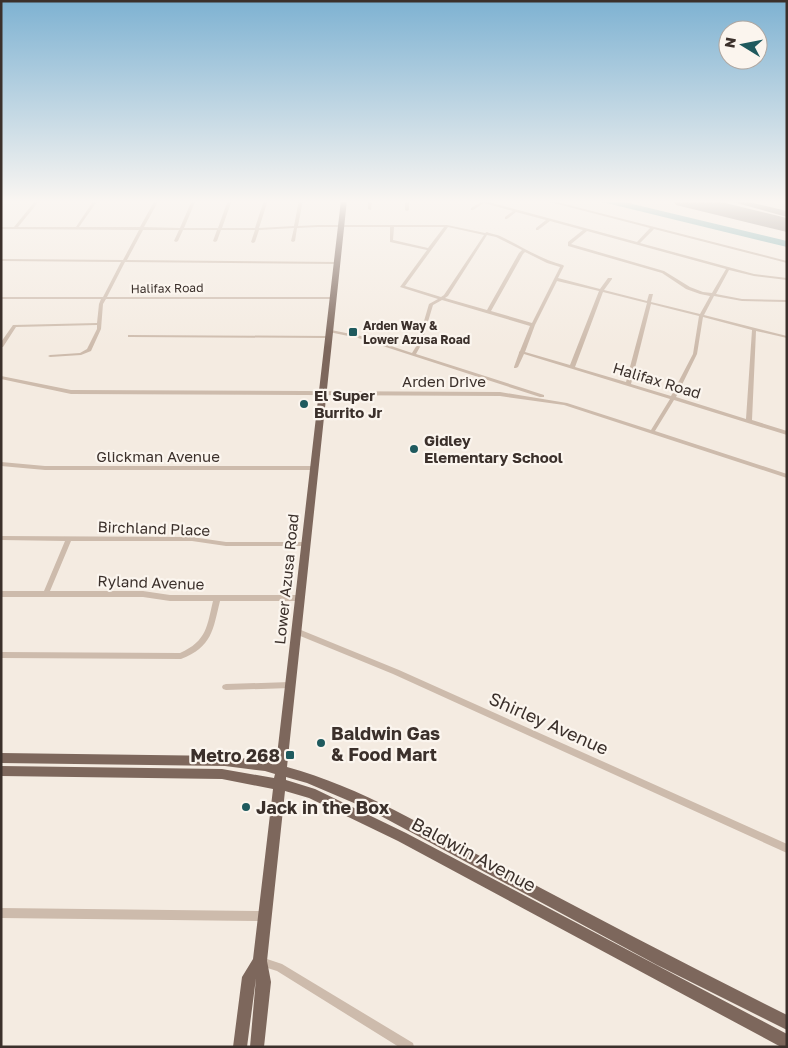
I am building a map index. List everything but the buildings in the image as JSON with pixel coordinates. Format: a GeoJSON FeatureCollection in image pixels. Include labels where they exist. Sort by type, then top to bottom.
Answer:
{"type":"FeatureCollection","features":[{"type":"Feature","properties":{"kind":"main road","name":"Lower Azusa Road"},"geometry":{"type":"LineString","coordinates":[[257,1047],[264,982],[260,961],[305,544],[340,249]]}},
{"type":"Feature","properties":{"kind":"main road","name":"Baldwin Avenue"},"geometry":{"type":"LineString","coordinates":[[6,758],[225,761],[281,770],[325,784],[372,804],[662,960],[787,1023]]}},
{"type":"Feature","properties":{"kind":"main road"},"geometry":{"type":"LineString","coordinates":[[3,771],[6,758]]}},
{"type":"Feature","properties":{"kind":"main road","name":"Baldwin Avenue"},"geometry":{"type":"LineString","coordinates":[[3,771],[222,774],[279,784],[311,794],[371,821],[787,1042]]}},
{"type":"Feature","properties":{"kind":"main road","name":"Lower Azusa Road"},"geometry":{"type":"LineString","coordinates":[[240,1047],[249,977],[260,961]]}},
{"type":"Feature","properties":{"kind":"street"},"geometry":{"type":"LineString","coordinates":[[50,356],[75,355],[86,352],[100,324],[99,309],[131,249]]}},
{"type":"Feature","properties":{"kind":"street"},"geometry":{"type":"LineString","coordinates":[[425,249],[430,250],[402,287],[533,325]]}},
{"type":"Feature","properties":{"kind":"street"},"geometry":{"type":"LineString","coordinates":[[413,355],[419,345],[431,304],[446,296],[477,249]]}},
{"type":"Feature","properties":{"kind":"street"},"geometry":{"type":"LineString","coordinates":[[583,249],[663,272],[696,292],[742,300],[787,301]]}},
{"type":"Feature","properties":{"kind":"street"},"geometry":{"type":"LineString","coordinates":[[656,249],[765,277],[787,279]]}},
{"type":"Feature","properties":{"kind":"street"},"geometry":{"type":"LineString","coordinates":[[735,249],[787,262]]}},
{"type":"Feature","properties":{"kind":"street"},"geometry":{"type":"LineString","coordinates":[[488,312],[521,253],[525,250],[562,266],[533,325],[516,367]]}},
{"type":"Feature","properties":{"kind":"street"},"geometry":{"type":"LineString","coordinates":[[1,260],[171,260],[210,263],[338,263]]}},
{"type":"Feature","properties":{"kind":"street"},"geometry":{"type":"LineString","coordinates":[[652,432],[673,398],[695,354],[701,316],[728,268]]}},
{"type":"Feature","properties":{"kind":"street"},"geometry":{"type":"LineString","coordinates":[[555,279],[601,292],[787,336]]}},
{"type":"Feature","properties":{"kind":"street"},"geometry":{"type":"LineString","coordinates":[[572,368],[601,292],[610,279]]}},
{"type":"Feature","properties":{"kind":"street"},"geometry":{"type":"LineString","coordinates":[[628,384],[651,295]]}},
{"type":"Feature","properties":{"kind":"street","name":"Halifax Road"},"geometry":{"type":"LineString","coordinates":[[1,298],[333,298]]}},
{"type":"Feature","properties":{"kind":"street"},"geometry":{"type":"LineString","coordinates":[[1,346],[15,326],[100,324]]}},
{"type":"Feature","properties":{"kind":"street"},"geometry":{"type":"LineString","coordinates":[[749,421],[754,328]]}},
{"type":"Feature","properties":{"kind":"street"},"geometry":{"type":"LineString","coordinates":[[130,336],[331,334],[343,332],[565,404]]}},
{"type":"Feature","properties":{"kind":"street","name":"Halifax Road"},"geometry":{"type":"LineString","coordinates":[[521,352],[787,433]]}},
{"type":"Feature","properties":{"kind":"street","name":"Arden Drive"},"geometry":{"type":"LineString","coordinates":[[1,377],[71,392],[508,395],[565,404],[787,476]]}},
{"type":"Feature","properties":{"kind":"street"},"geometry":{"type":"LineString","coordinates":[[504,384],[509,388],[508,395]]}},
{"type":"Feature","properties":{"kind":"street","name":"Glickman Avenue"},"geometry":{"type":"LineString","coordinates":[[1,464],[49,468],[314,468]]}},
{"type":"Feature","properties":{"kind":"street","name":"Birchland Place"},"geometry":{"type":"LineString","coordinates":[[1,538],[192,539],[226,544],[305,544]]}},
{"type":"Feature","properties":{"kind":"street"},"geometry":{"type":"LineString","coordinates":[[46,594],[69,538]]}},
{"type":"Feature","properties":{"kind":"street","name":"Ryland Avenue"},"geometry":{"type":"LineString","coordinates":[[1,594],[143,594],[170,598],[300,598]]}},
{"type":"Feature","properties":{"kind":"street"},"geometry":{"type":"LineString","coordinates":[[1,656],[180,656],[200,646],[207,636],[217,598]]}},
{"type":"Feature","properties":{"kind":"street","name":"Shirley Avenue"},"geometry":{"type":"LineString","coordinates":[[296,631],[396,672],[787,849]]}},
{"type":"Feature","properties":{"kind":"street"},"geometry":{"type":"LineString","coordinates":[[226,687],[290,686]]}},
{"type":"Feature","properties":{"kind":"street"},"geometry":{"type":"LineString","coordinates":[[1,913],[265,916]]}},
{"type":"Feature","properties":{"kind":"street"},"geometry":{"type":"LineString","coordinates":[[260,961],[279,966],[409,1047]]}},
{"type":"Feature","properties":{"kind":"place","name":"Arden Way & Lower Azusa Road"},"geometry":{"type":"Point","coordinates":[353,332]}},
{"type":"Feature","properties":{"kind":"place","name":"El Super Burrito Jr"},"geometry":{"type":"Point","coordinates":[304,404]}},
{"type":"Feature","properties":{"kind":"place","name":"Gidley Elementary School"},"geometry":{"type":"Point","coordinates":[414,449]}},
{"type":"Feature","properties":{"kind":"place","name":"Baldwin Gas & Food Mart"},"geometry":{"type":"Point","coordinates":[321,743]}},
{"type":"Feature","properties":{"kind":"place","name":"Metro 268"},"geometry":{"type":"Point","coordinates":[290,755]}},
{"type":"Feature","properties":{"kind":"place","name":"Jack in the Box"},"geometry":{"type":"Point","coordinates":[246,807]}}]}
